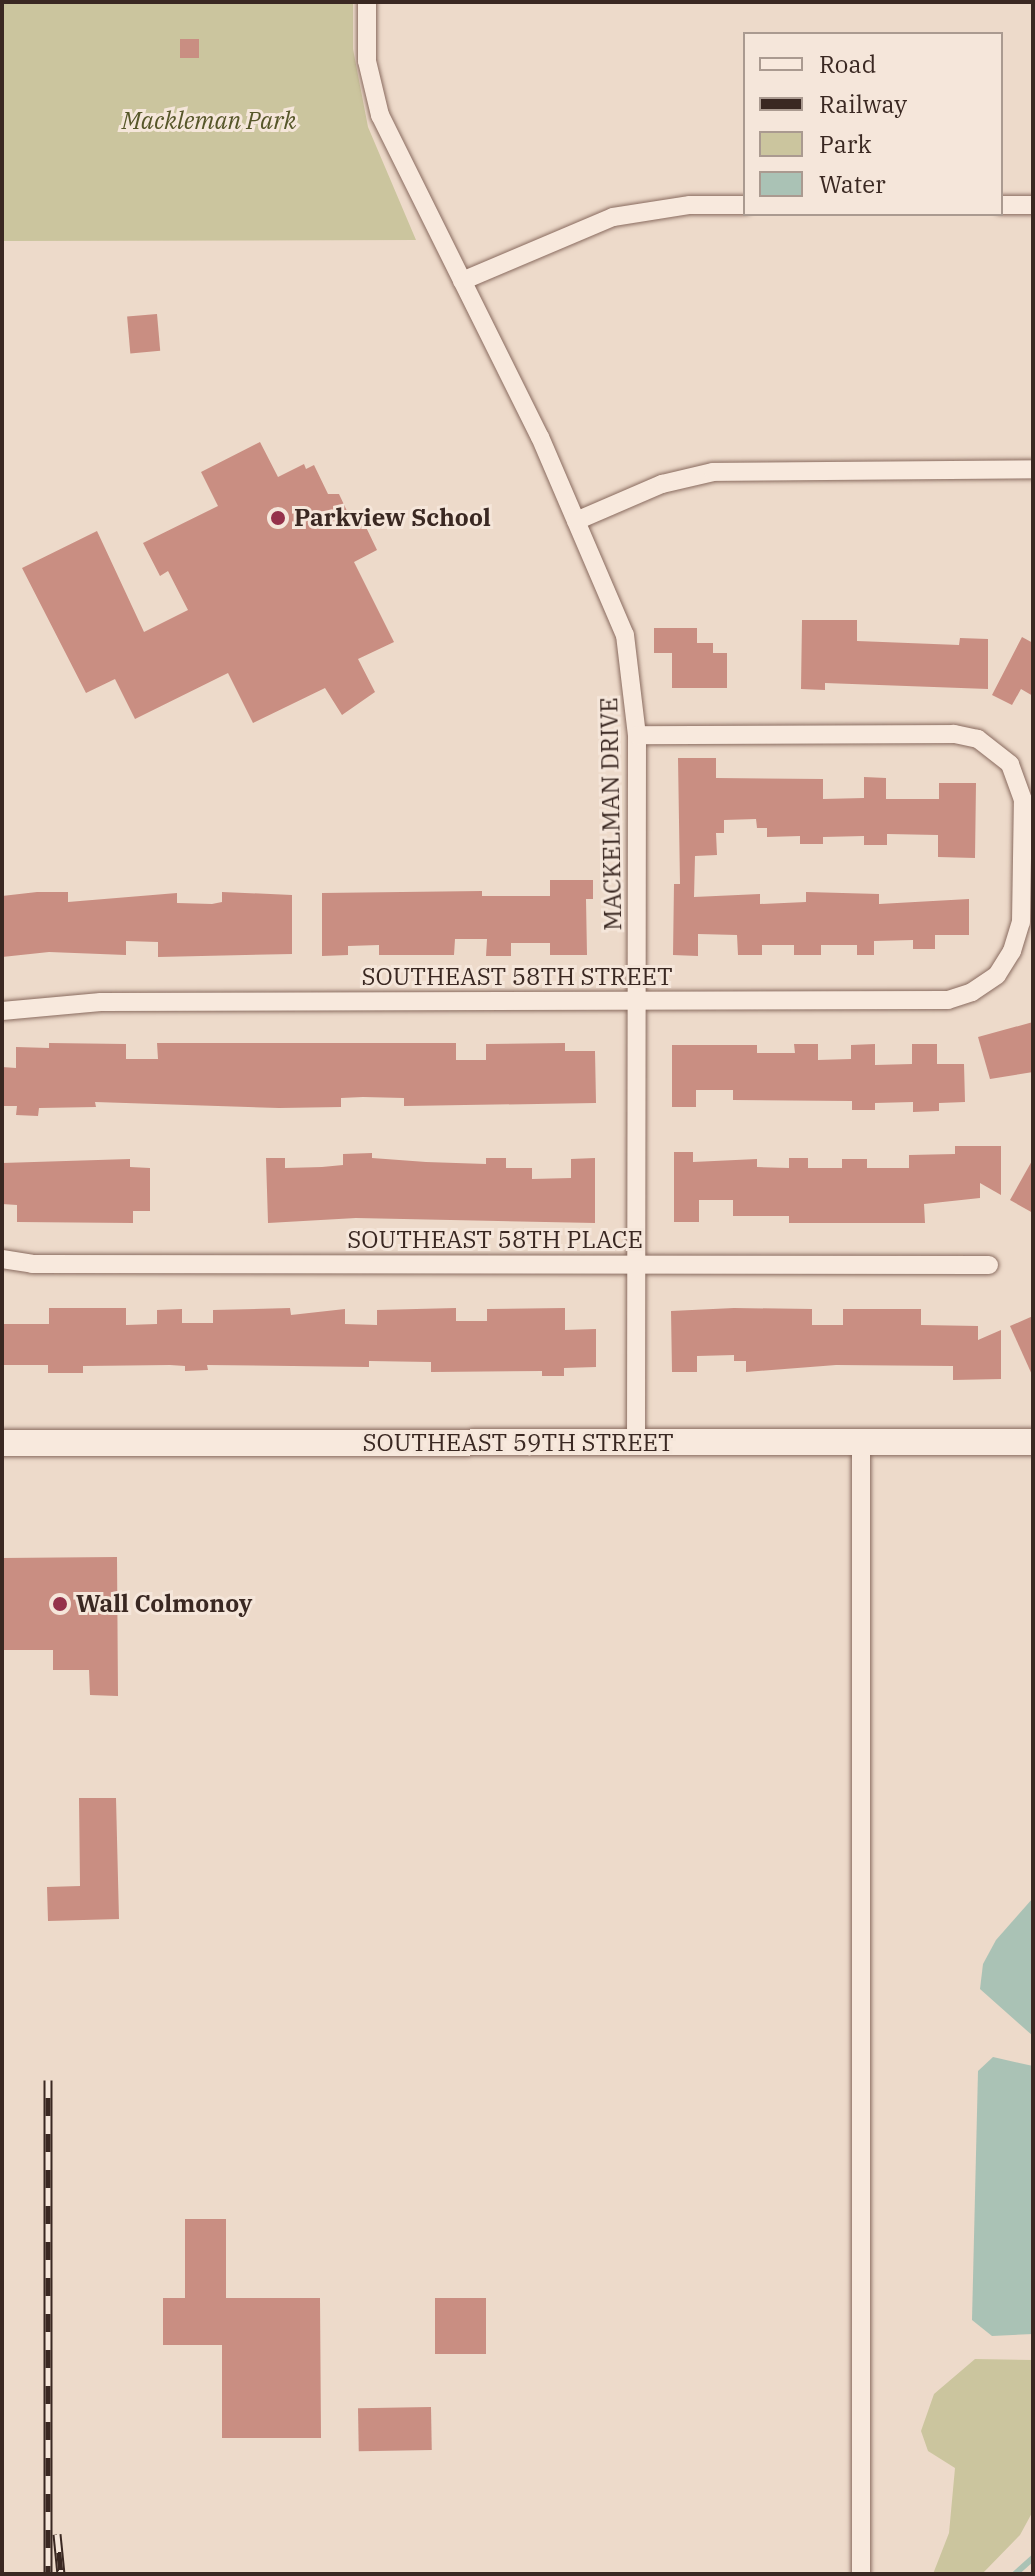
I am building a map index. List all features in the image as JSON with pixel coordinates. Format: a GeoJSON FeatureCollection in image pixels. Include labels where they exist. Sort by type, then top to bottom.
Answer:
{"type":"FeatureCollection","features":[{"type":"Feature","properties":{"kind":"main road","name":"SOUTHEAST 59TH STREET"},"geometry":{"type":"LineString","coordinates":[[2,1443],[1033,1442]]}},
{"type":"Feature","properties":{"kind":"street","name":"MACKELMAN DRIVE"},"geometry":{"type":"LineString","coordinates":[[367,2],[367,61],[380,115],[576,521],[625,635],[637,735],[636,1443]]}},
{"type":"Feature","properties":{"kind":"street"},"geometry":{"type":"LineString","coordinates":[[462,281],[613,217],[690,205],[743,205]]}},
{"type":"Feature","properties":{"kind":"street"},"geometry":{"type":"LineString","coordinates":[[1003,205],[1033,205]]}},
{"type":"Feature","properties":{"kind":"street"},"geometry":{"type":"LineString","coordinates":[[576,521],[662,484],[713,472],[1033,469]]}},
{"type":"Feature","properties":{"kind":"street","name":"SOUTHEAST 58TH STREET"},"geometry":{"type":"LineString","coordinates":[[2,1011],[101,1002],[948,1000],[972,992],[997,975],[1012,951],[1021,922],[1023,800],[1010,764],[978,739],[954,734],[637,735]]}},
{"type":"Feature","properties":{"kind":"street","name":"SOUTHEAST 58TH PLACE"},"geometry":{"type":"LineString","coordinates":[[2,1259],[32,1264],[989,1265]]}},
{"type":"Feature","properties":{"kind":"street"},"geometry":{"type":"LineString","coordinates":[[861,1443],[861,2574]]}},
{"type":"Feature","properties":{"kind":"green space","name":"Mackleman Park"},"geometry":{"type":"Polygon","coordinates":[[[2,2],[353,2],[353,49],[368,127],[416,240],[2,241],[2,2]]]}},
{"type":"Feature","properties":{"kind":"green space"},"geometry":{"type":"Polygon","coordinates":[[[975,2359],[1033,2360],[1033,2511],[1020,2535],[982,2574],[933,2574],[949,2533],[955,2468],[928,2451],[921,2431],[934,2394],[975,2359]]]}},
{"type":"Feature","properties":{"kind":"water"},"geometry":{"type":"Polygon","coordinates":[[[1033,1898],[1033,2036],[980,1989],[983,1964],[996,1940],[1033,1898]]]}},
{"type":"Feature","properties":{"kind":"water"},"geometry":{"type":"Polygon","coordinates":[[[993,2057],[1033,2066],[1033,2334],[992,2336],[972,2320],[978,2071],[993,2057]]]}},
{"type":"Feature","properties":{"kind":"building"},"geometry":{"type":"Polygon","coordinates":[[[180,39],[199,39],[199,58],[180,58],[180,39]]]}},
{"type":"Feature","properties":{"kind":"building"},"geometry":{"type":"Polygon","coordinates":[[[157,314],[160,351],[130,353],[127,317],[157,314]]]}},
{"type":"Feature","properties":{"kind":"building"},"geometry":{"type":"Polygon","coordinates":[[[260,442],[278,477],[304,464],[306,469],[314,465],[328,494],[339,494],[355,528],[364,523],[377,550],[354,562],[394,642],[358,659],[375,692],[342,715],[325,688],[253,723],[228,673],[135,719],[115,679],[86,693],[22,568],[97,531],[144,632],[188,610],[168,571],[160,576],[143,543],[218,506],[201,472],[260,442]]]}},
{"type":"Feature","properties":{"kind":"building"},"geometry":{"type":"Polygon","coordinates":[[[802,620],[857,620],[857,641],[959,645],[960,638],[988,639],[988,689],[825,683],[825,690],[801,689],[802,620]]]}},
{"type":"Feature","properties":{"kind":"building"},"geometry":{"type":"Polygon","coordinates":[[[654,628],[697,628],[697,643],[713,643],[713,653],[727,653],[727,688],[672,688],[672,653],[654,653],[654,628]]]}},
{"type":"Feature","properties":{"kind":"building"},"geometry":{"type":"Polygon","coordinates":[[[1022,637],[1033,643],[1033,696],[1021,689],[1012,705],[992,695],[1022,637]]]}},
{"type":"Feature","properties":{"kind":"building"},"geometry":{"type":"Polygon","coordinates":[[[678,758],[716,758],[716,778],[823,779],[823,799],[864,798],[864,777],[886,778],[886,799],[939,799],[939,783],[976,783],[975,858],[938,857],[938,835],[887,834],[887,845],[864,845],[864,836],[823,837],[823,844],[800,844],[800,836],[767,837],[767,828],[757,828],[756,819],[724,820],[724,833],[716,833],[717,855],[695,856],[694,897],[760,894],[760,904],[806,902],[806,892],[879,894],[879,904],[969,899],[969,935],[935,935],[935,949],[913,949],[913,940],[874,941],[874,955],[857,955],[857,945],[821,945],[821,955],[794,955],[794,945],[762,945],[762,955],[738,955],[737,935],[698,934],[698,956],[673,955],[674,884],[680,884],[678,758]]]}},
{"type":"Feature","properties":{"kind":"building"},"geometry":{"type":"Polygon","coordinates":[[[550,880],[593,880],[593,899],[586,899],[587,955],[550,955],[550,943],[511,943],[511,956],[486,956],[487,939],[455,939],[454,955],[379,955],[379,945],[348,946],[348,955],[322,956],[322,893],[482,891],[482,896],[550,896],[550,880]]]}},
{"type":"Feature","properties":{"kind":"building"},"geometry":{"type":"Polygon","coordinates":[[[68,892],[68,902],[177,893],[177,903],[212,904],[222,902],[222,892],[292,895],[292,954],[158,957],[158,942],[126,941],[126,955],[49,952],[2,957],[2,896],[68,892]]]}},
{"type":"Feature","properties":{"kind":"building"},"geometry":{"type":"Polygon","coordinates":[[[1033,1022],[1033,1072],[990,1079],[978,1037],[1033,1022]]]}},
{"type":"Feature","properties":{"kind":"building"},"geometry":{"type":"Polygon","coordinates":[[[49,1043],[126,1044],[126,1059],[158,1059],[157,1043],[456,1043],[456,1060],[486,1060],[486,1044],[565,1043],[565,1051],[595,1051],[596,1103],[404,1106],[404,1098],[363,1097],[341,1098],[341,1107],[279,1108],[95,1102],[96,1107],[39,1108],[38,1116],[16,1115],[17,1106],[2,1106],[2,1067],[16,1068],[16,1047],[49,1048],[49,1043]]]}},
{"type":"Feature","properties":{"kind":"building"},"geometry":{"type":"Polygon","coordinates":[[[794,1044],[818,1044],[818,1060],[851,1059],[851,1045],[875,1044],[875,1065],[912,1064],[912,1044],[937,1044],[937,1064],[964,1064],[965,1102],[939,1103],[939,1111],[913,1112],[913,1102],[875,1103],[875,1110],[852,1110],[852,1101],[733,1100],[733,1090],[696,1090],[696,1107],[672,1107],[672,1045],[757,1045],[757,1053],[795,1053],[794,1044]]]}},
{"type":"Feature","properties":{"kind":"building"},"geometry":{"type":"Polygon","coordinates":[[[955,1146],[1001,1146],[1001,1195],[980,1183],[980,1198],[924,1204],[925,1223],[789,1223],[789,1216],[733,1216],[733,1200],[699,1200],[699,1222],[674,1222],[674,1152],[693,1152],[693,1162],[757,1159],[757,1167],[789,1168],[789,1158],[808,1158],[808,1168],[842,1168],[842,1159],[867,1159],[867,1168],[909,1168],[909,1155],[955,1154],[955,1146]]]}},
{"type":"Feature","properties":{"kind":"building"},"geometry":{"type":"Polygon","coordinates":[[[372,1153],[372,1158],[426,1162],[486,1164],[486,1158],[506,1158],[506,1168],[532,1168],[532,1179],[571,1178],[571,1159],[595,1158],[595,1223],[356,1218],[268,1223],[266,1158],[285,1158],[285,1168],[322,1167],[343,1165],[343,1154],[372,1153]]]}},
{"type":"Feature","properties":{"kind":"building"},"geometry":{"type":"Polygon","coordinates":[[[130,1159],[130,1167],[150,1168],[150,1211],[133,1211],[133,1223],[17,1222],[17,1205],[2,1204],[2,1163],[130,1159]]]}},
{"type":"Feature","properties":{"kind":"building"},"geometry":{"type":"Polygon","coordinates":[[[1033,1159],[1033,1213],[1010,1200],[1033,1159]]]}},
{"type":"Feature","properties":{"kind":"building"},"geometry":{"type":"Polygon","coordinates":[[[49,1308],[126,1308],[126,1325],[157,1324],[157,1310],[182,1309],[182,1323],[213,1323],[213,1310],[290,1308],[291,1315],[345,1309],[345,1324],[377,1325],[377,1310],[456,1308],[456,1321],[487,1321],[487,1309],[565,1308],[565,1330],[596,1329],[596,1367],[564,1368],[564,1376],[542,1376],[542,1371],[431,1372],[431,1362],[369,1361],[369,1367],[207,1365],[208,1370],[185,1371],[185,1366],[170,1365],[83,1366],[83,1373],[48,1373],[48,1365],[2,1365],[2,1324],[49,1324],[49,1308]]]}},
{"type":"Feature","properties":{"kind":"building"},"geometry":{"type":"Polygon","coordinates":[[[812,1309],[812,1325],[843,1325],[843,1309],[921,1309],[921,1325],[978,1326],[978,1340],[1001,1330],[1001,1379],[953,1380],[953,1366],[836,1365],[746,1372],[746,1361],[734,1361],[734,1355],[697,1356],[697,1372],[672,1372],[671,1311],[812,1309]]]}},
{"type":"Feature","properties":{"kind":"building"},"geometry":{"type":"Polygon","coordinates":[[[1033,1316],[1033,1377],[1010,1326],[1033,1316]]]}},
{"type":"Feature","properties":{"kind":"building","name":"Wall Colmonoy"},"geometry":{"type":"Polygon","coordinates":[[[117,1557],[118,1696],[90,1695],[89,1670],[53,1670],[53,1650],[2,1650],[2,1558],[117,1557]]]}},
{"type":"Feature","properties":{"kind":"building"},"geometry":{"type":"Polygon","coordinates":[[[79,1798],[116,1798],[119,1919],[48,1921],[47,1887],[80,1886],[79,1798]]]}},
{"type":"Feature","properties":{"kind":"building"},"geometry":{"type":"Polygon","coordinates":[[[185,2219],[226,2219],[226,2298],[320,2298],[321,2438],[222,2438],[222,2345],[163,2345],[163,2298],[185,2298],[185,2219]]]}},
{"type":"Feature","properties":{"kind":"building"},"geometry":{"type":"Polygon","coordinates":[[[435,2298],[486,2298],[486,2354],[435,2354],[435,2298]]]}},
{"type":"Feature","properties":{"kind":"building"},"geometry":{"type":"Polygon","coordinates":[[[431,2407],[432,2450],[359,2451],[358,2408],[431,2407]]]}},
{"type":"Feature","properties":{"kind":"waterway"},"geometry":{"type":"LineString","coordinates":[[1015,2574],[1033,2558]]}},
{"type":"Feature","properties":{"kind":"railway"},"geometry":{"type":"LineString","coordinates":[[48,2080],[48,2574]]}},
{"type":"Feature","properties":{"kind":"railway"},"geometry":{"type":"LineString","coordinates":[[57,2534],[61,2574]]}},
{"type":"Feature","properties":{"kind":"place","name":"Parkview School"},"geometry":{"type":"Point","coordinates":[278,518]}},
{"type":"Feature","properties":{"kind":"place","name":"Wall Colmonoy"},"geometry":{"type":"Point","coordinates":[60,1604]}}]}
